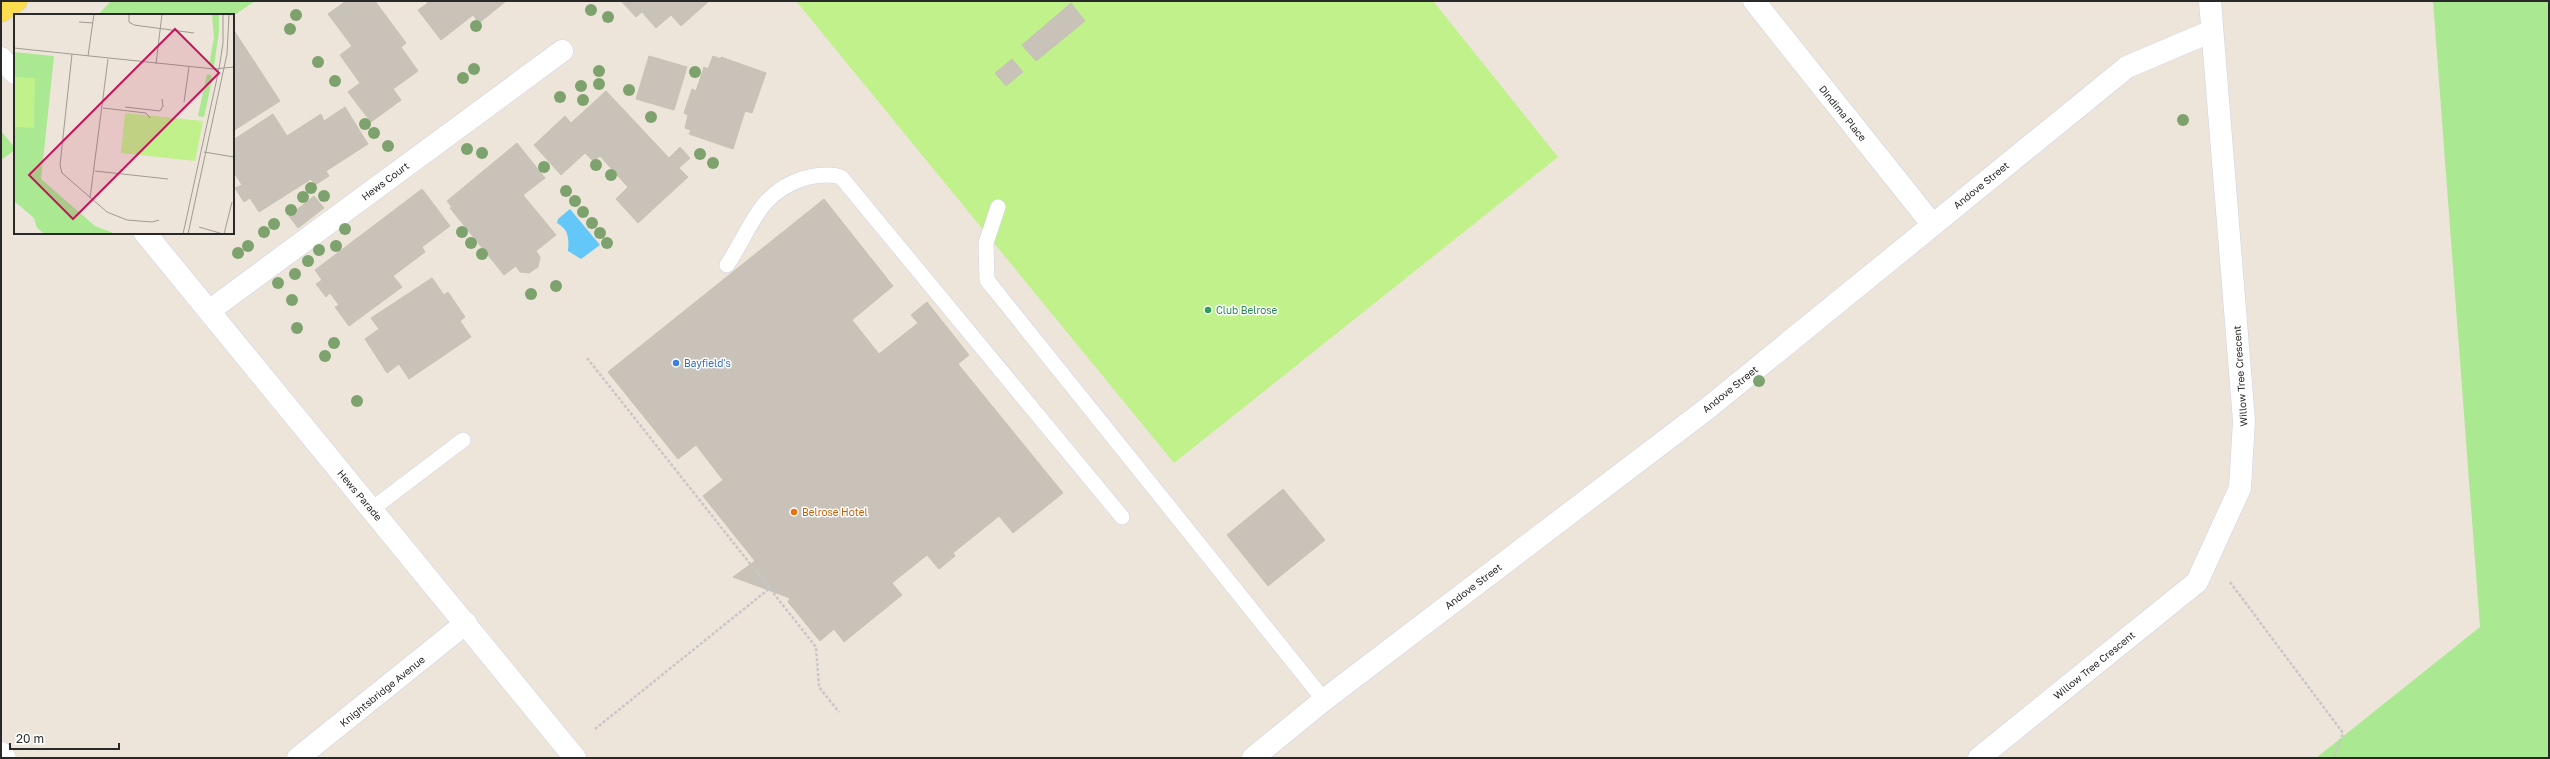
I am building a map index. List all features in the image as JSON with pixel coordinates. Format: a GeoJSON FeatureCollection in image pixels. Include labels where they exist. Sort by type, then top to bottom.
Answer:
{"type":"FeatureCollection","features":[{"type":"Feature","properties":{"kind":"main road"},"geometry":{"type":"LineString","coordinates":[[1,11],[16,1]]}},
{"type":"Feature","properties":{"kind":"street","name":"Dindima Place"},"geometry":{"type":"LineString","coordinates":[[1754,1],[1932,224]]}},
{"type":"Feature","properties":{"kind":"street","name":"Willow Tree Crescent"},"geometry":{"type":"LineString","coordinates":[[1979,758],[2197,582],[2211,556],[2240,488],[2244,421],[2210,1]]}},
{"type":"Feature","properties":{"kind":"street","name":"Andove Street"},"geometry":{"type":"LineString","coordinates":[[1253,758],[1324,700],[1708,408],[1932,224],[2127,67],[2212,31]]}},
{"type":"Feature","properties":{"kind":"street","name":"Hews Court"},"geometry":{"type":"LineString","coordinates":[[209,311],[562,51]]}},
{"type":"Feature","properties":{"kind":"street"},"geometry":{"type":"LineString","coordinates":[[1,58],[14,72]]}},
{"type":"Feature","properties":{"kind":"street","name":"Hews Parade"},"geometry":{"type":"LineString","coordinates":[[146,234],[466,623],[575,758]]}},
{"type":"Feature","properties":{"kind":"street","name":"Knightsbridge Avenue"},"geometry":{"type":"LineString","coordinates":[[298,758],[466,623]]}},
{"type":"Feature","properties":{"kind":"street"},"geometry":{"type":"LineString","coordinates":[[1,754],[5,758]]}},
{"type":"Feature","properties":{"kind":"lane"},"geometry":{"type":"LineString","coordinates":[[727,264],[760,207],[778,190],[811,176],[834,175],[841,177],[1122,517]]}},
{"type":"Feature","properties":{"kind":"lane"},"geometry":{"type":"LineString","coordinates":[[998,207],[986,243],[987,280],[1324,700]]}},
{"type":"Feature","properties":{"kind":"lane"},"geometry":{"type":"LineString","coordinates":[[372,509],[463,440]]}},
{"type":"Feature","properties":{"kind":"path"},"geometry":{"type":"LineString","coordinates":[[587,358],[816,647],[819,687],[839,712]]}},
{"type":"Feature","properties":{"kind":"path"},"geometry":{"type":"LineString","coordinates":[[2211,556],[2343,733],[2334,758]]}},
{"type":"Feature","properties":{"kind":"path"},"geometry":{"type":"LineString","coordinates":[[595,729],[770,588]]}},
{"type":"Feature","properties":{"kind":"green space"},"geometry":{"type":"Polygon","coordinates":[[[111,1],[255,1],[234,15],[234,14],[99,14],[111,1]]]}},
{"type":"Feature","properties":{"kind":"green space","name":"Club Belrose"},"geometry":{"type":"Polygon","coordinates":[[[796,1],[1433,1],[1558,157],[1174,463],[796,1]]]}},
{"type":"Feature","properties":{"kind":"green space"},"geometry":{"type":"Polygon","coordinates":[[[2433,1],[2549,1],[2549,758],[2316,758],[2480,627],[2433,1]]]}},
{"type":"Feature","properties":{"kind":"green space"},"geometry":{"type":"Polygon","coordinates":[[[1,131],[14,147],[14,151],[1,160],[1,131]]]}},
{"type":"Feature","properties":{"kind":"water"},"geometry":{"type":"Polygon","coordinates":[[[570,209],[600,245],[581,259],[568,251],[566,232],[564,228],[557,223],[558,219],[570,209]]]}},
{"type":"Feature","properties":{"kind":"building"},"geometry":{"type":"Polygon","coordinates":[[[346,1],[375,1],[406,43],[401,47],[418,71],[393,89],[401,100],[371,122],[348,92],[360,83],[340,55],[352,46],[328,14],[346,1]]]}},
{"type":"Feature","properties":{"kind":"building"},"geometry":{"type":"Polygon","coordinates":[[[426,1],[506,1],[479,23],[473,15],[441,40],[418,10],[428,3],[426,1]]]}},
{"type":"Feature","properties":{"kind":"building"},"geometry":{"type":"Polygon","coordinates":[[[621,1],[709,1],[681,26],[671,15],[656,28],[642,12],[636,17],[621,1]]]}},
{"type":"Feature","properties":{"kind":"building"},"geometry":{"type":"Polygon","coordinates":[[[1071,3],[1085,21],[1036,61],[1022,45],[1071,3]]]}},
{"type":"Feature","properties":{"kind":"building"},"geometry":{"type":"Polygon","coordinates":[[[234,31],[280,101],[234,130],[234,31]]]}},
{"type":"Feature","properties":{"kind":"building"},"geometry":{"type":"Polygon","coordinates":[[[649,56],[687,67],[674,110],[636,99],[649,56]]]}},
{"type":"Feature","properties":{"kind":"building"},"geometry":{"type":"Polygon","coordinates":[[[713,56],[721,59],[721,57],[766,73],[752,113],[745,111],[733,149],[689,134],[691,130],[685,128],[688,115],[684,113],[692,89],[696,91],[704,67],[708,69],[713,56]]]}},
{"type":"Feature","properties":{"kind":"building"},"geometry":{"type":"Polygon","coordinates":[[[1012,59],[1023,72],[1006,86],[995,73],[1012,59]]]}},
{"type":"Feature","properties":{"kind":"building"},"geometry":{"type":"Polygon","coordinates":[[[606,91],[669,158],[680,147],[690,158],[679,168],[688,177],[638,223],[616,199],[628,187],[600,156],[593,161],[585,153],[561,175],[534,145],[565,116],[571,123],[606,91]]]}},
{"type":"Feature","properties":{"kind":"building"},"geometry":{"type":"Polygon","coordinates":[[[345,107],[368,144],[326,171],[329,176],[315,185],[311,179],[259,212],[250,198],[244,202],[235,188],[242,185],[234,173],[234,139],[273,114],[287,136],[321,114],[324,121],[345,107]]]}},
{"type":"Feature","properties":{"kind":"building"},"geometry":{"type":"Polygon","coordinates":[[[517,143],[545,178],[523,195],[556,235],[536,251],[540,257],[538,267],[529,273],[520,272],[516,266],[504,275],[450,208],[452,207],[447,201],[517,143]]]}},
{"type":"Feature","properties":{"kind":"building"},"geometry":{"type":"Polygon","coordinates":[[[422,189],[450,226],[422,247],[425,252],[393,276],[402,287],[349,326],[335,307],[339,305],[330,293],[326,297],[316,284],[322,280],[315,270],[422,189]]]}},
{"type":"Feature","properties":{"kind":"building"},"geometry":{"type":"Polygon","coordinates":[[[314,196],[324,208],[298,228],[289,216],[314,196]]]}},
{"type":"Feature","properties":{"kind":"building"},"geometry":{"type":"Polygon","coordinates":[[[824,199],[893,286],[852,320],[879,354],[918,323],[911,315],[927,302],[969,355],[958,364],[1063,493],[1013,533],[999,516],[953,553],[955,556],[939,569],[927,555],[892,583],[902,595],[844,642],[834,629],[820,641],[788,602],[790,598],[733,577],[755,561],[703,496],[723,480],[696,445],[678,459],[608,372],[824,199]]]}},
{"type":"Feature","properties":{"kind":"building"},"geometry":{"type":"Polygon","coordinates":[[[432,278],[444,295],[448,292],[465,317],[460,321],[471,337],[409,379],[399,364],[387,373],[365,339],[379,329],[371,318],[432,278]]]}},
{"type":"Feature","properties":{"kind":"building"},"geometry":{"type":"Polygon","coordinates":[[[1283,489],[1325,540],[1268,586],[1227,535],[1283,489]]]}},
{"type":"Feature","properties":{"kind":"place","name":"Club Belrose"},"geometry":{"type":"Point","coordinates":[1208,310]}},
{"type":"Feature","properties":{"kind":"place","name":"Bayfield's"},"geometry":{"type":"Point","coordinates":[676,363]}},
{"type":"Feature","properties":{"kind":"place","name":"Belrose Hotel"},"geometry":{"type":"Point","coordinates":[794,512]}}]}
